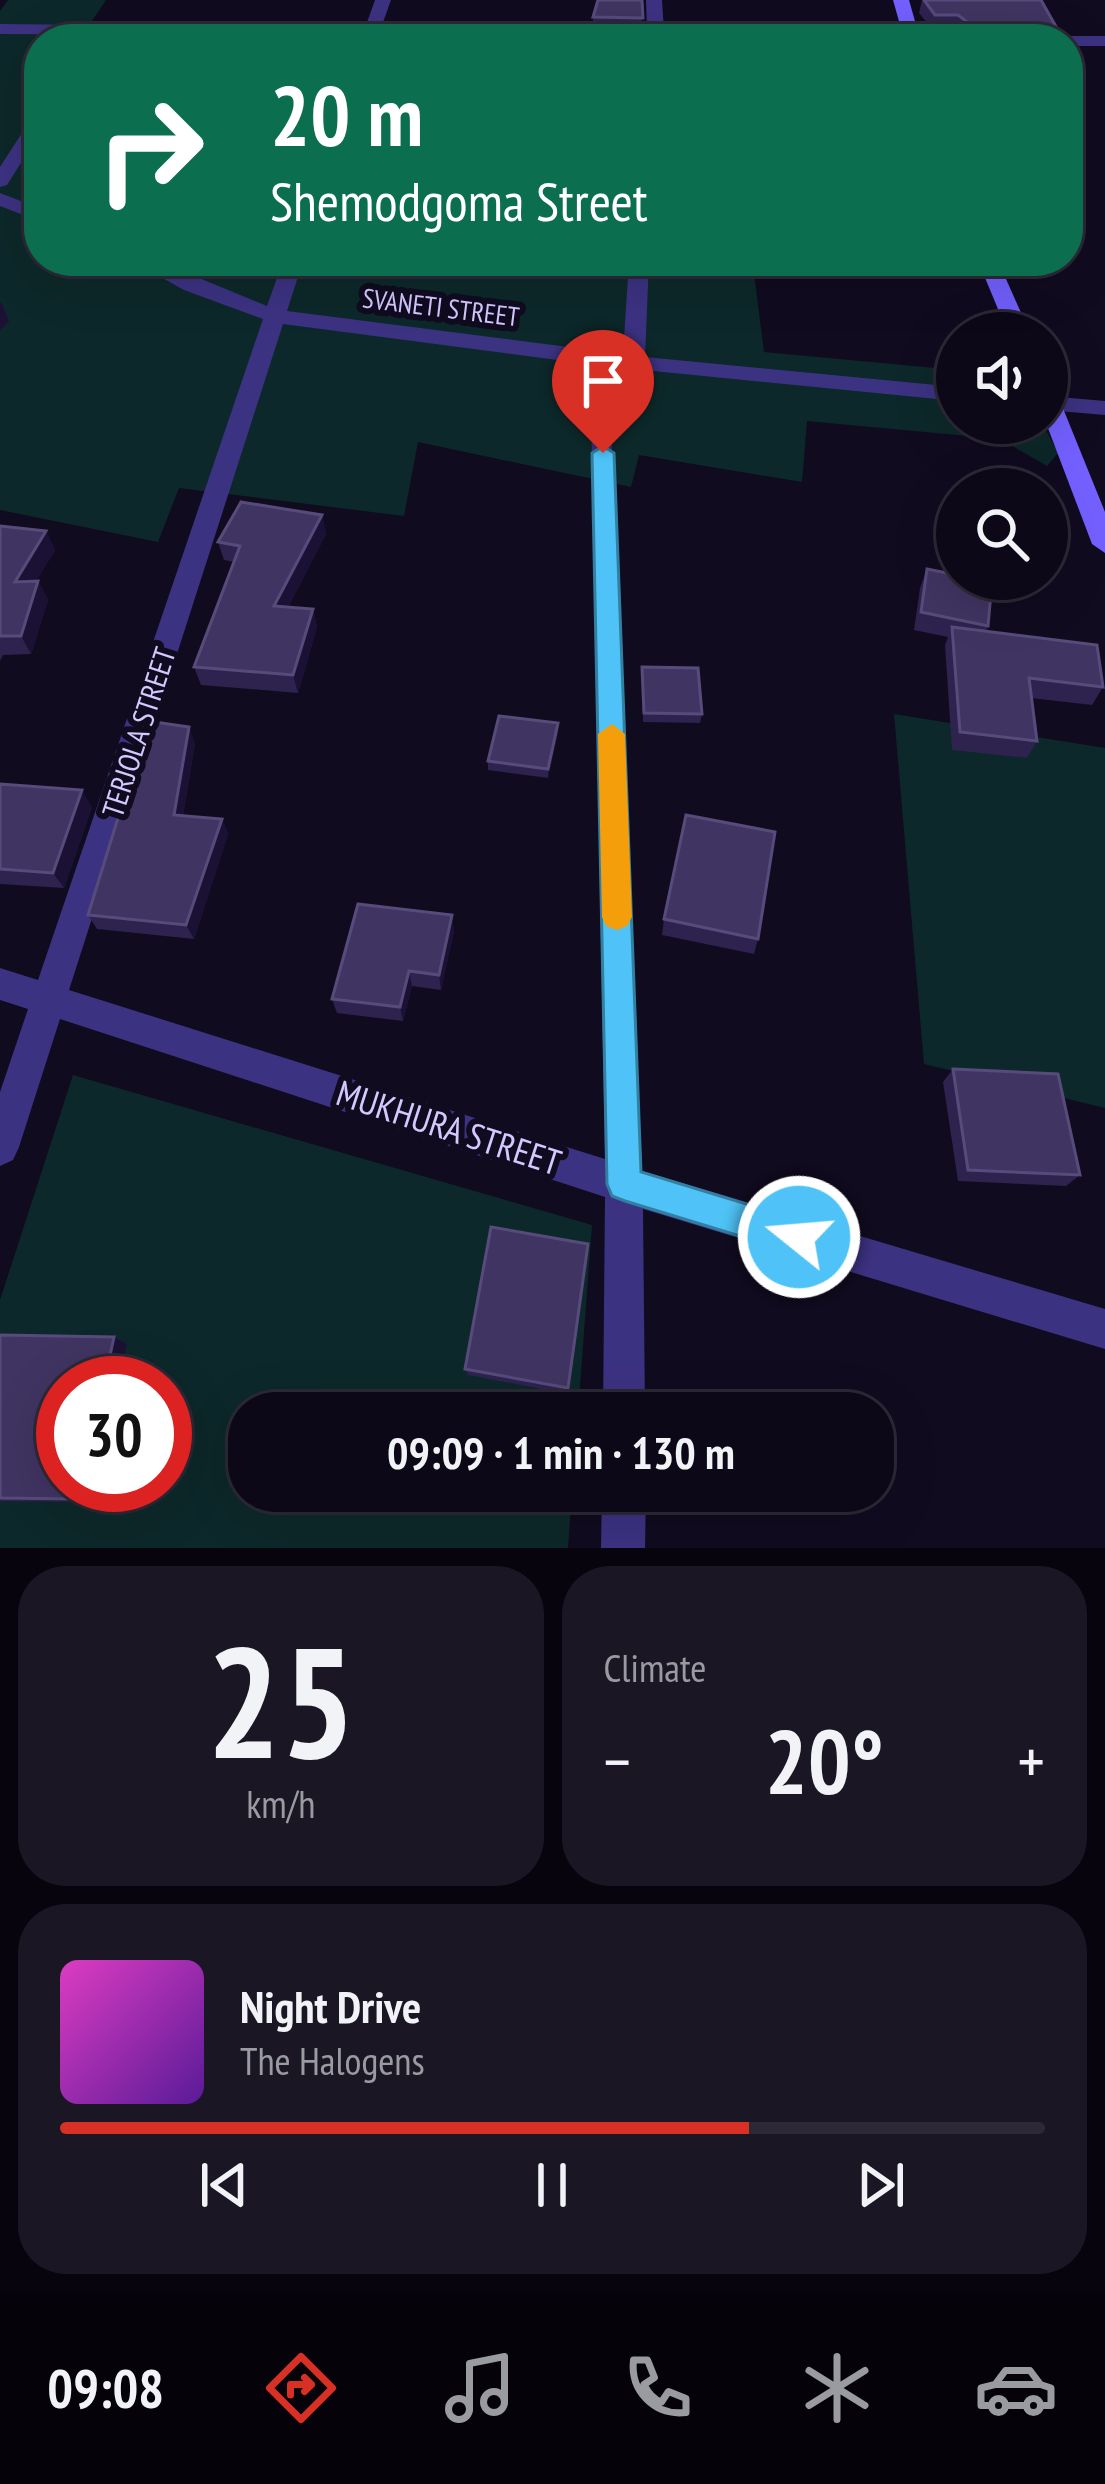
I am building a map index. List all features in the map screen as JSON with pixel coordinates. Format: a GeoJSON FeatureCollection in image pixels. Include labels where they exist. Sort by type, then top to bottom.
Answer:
{"type":"FeatureCollection","features":[{"type":"Feature","properties":{"kind":"street"},"geometry":{"type":"LineString","coordinates":[[0,181],[24,143]]}},
{"type":"Feature","properties":{"kind":"street","name":"SVANETI STREET"},"geometry":{"type":"LineString","coordinates":[[171,276],[274,316],[634,362],[936,392]]}},
{"type":"Feature","properties":{"kind":"street","name":"TERJOLA STREET"},"geometry":{"type":"LineString","coordinates":[[0,1147],[287,276]]}},
{"type":"Feature","properties":{"kind":"street"},"geometry":{"type":"LineString","coordinates":[[634,362],[638,276]]}},
{"type":"Feature","properties":{"kind":"street"},"geometry":{"type":"LineString","coordinates":[[994,276],[1010,312]]}},
{"type":"Feature","properties":{"kind":"street"},"geometry":{"type":"LineString","coordinates":[[1068,403],[1105,408]]}},
{"type":"Feature","properties":{"kind":"street"},"geometry":{"type":"LineString","coordinates":[[602,407],[625,1184],[624,1392]]}},
{"type":"Feature","properties":{"kind":"street"},"geometry":{"type":"LineString","coordinates":[[1065,444],[1105,544]]}},
{"type":"Feature","properties":{"kind":"street","name":"MUKHURA STREET"},"geometry":{"type":"LineString","coordinates":[[0,984],[625,1184],[1105,1329]]}},
{"type":"Feature","properties":{"kind":"street"},"geometry":{"type":"LineString","coordinates":[[623,1548],[624,1512]]}},
{"type":"Feature","properties":{"kind":"green space"},"geometry":{"type":"Polygon","coordinates":[[[8,0],[106,0],[90,24],[24,24],[24,276],[754,276],[764,352],[936,368],[936,433],[807,421],[802,482],[639,455],[631,487],[418,442],[404,516],[179,488],[158,542],[0,510],[0,11],[8,0]]]}},
{"type":"Feature","properties":{"kind":"green space"},"geometry":{"type":"Polygon","coordinates":[[[1009,444],[1053,444],[1058,453],[1047,466],[1009,444]]]}},
{"type":"Feature","properties":{"kind":"green space"},"geometry":{"type":"Polygon","coordinates":[[[894,714],[1105,748],[1105,1108],[924,1064],[894,714]]]}},
{"type":"Feature","properties":{"kind":"green space"},"geometry":{"type":"Polygon","coordinates":[[[73,1075],[592,1225],[580,1392],[228,1392],[228,1512],[571,1512],[568,1548],[0,1548],[0,1300],[73,1075]]]}},
{"type":"Feature","properties":{"kind":"building"},"geometry":{"type":"Polygon","coordinates":[[[598,0],[642,0],[643,18],[593,17],[598,0]]]}},
{"type":"Feature","properties":{"kind":"building"},"geometry":{"type":"Polygon","coordinates":[[[924,0],[1041,0],[1055,24],[970,24],[958,15],[935,15],[924,0]]]}},
{"type":"Feature","properties":{"kind":"building"},"geometry":{"type":"Polygon","coordinates":[[[241,502],[322,515],[274,606],[313,609],[293,675],[194,667],[240,546],[218,542],[241,502]]]}},
{"type":"Feature","properties":{"kind":"building"},"geometry":{"type":"Polygon","coordinates":[[[0,526],[46,531],[15,582],[38,581],[21,636],[0,636],[0,526]]]}},
{"type":"Feature","properties":{"kind":"building"},"geometry":{"type":"Polygon","coordinates":[[[927,569],[936,571],[936,600],[990,600],[988,626],[921,612],[927,569]]]}},
{"type":"Feature","properties":{"kind":"building"},"geometry":{"type":"Polygon","coordinates":[[[952,627],[1097,645],[1103,687],[1029,678],[1037,741],[960,732],[952,627]]]}},
{"type":"Feature","properties":{"kind":"building"},"geometry":{"type":"Polygon","coordinates":[[[642,667],[698,668],[702,714],[644,713],[642,667]]]}},
{"type":"Feature","properties":{"kind":"building"},"geometry":{"type":"Polygon","coordinates":[[[499,716],[558,723],[548,769],[488,761],[499,716]]]}},
{"type":"Feature","properties":{"kind":"building"},"geometry":{"type":"Polygon","coordinates":[[[148,721],[189,727],[174,815],[222,819],[186,925],[88,915],[148,721]]]}},
{"type":"Feature","properties":{"kind":"building"},"geometry":{"type":"Polygon","coordinates":[[[0,784],[82,790],[53,873],[0,869],[0,784]]]}},
{"type":"Feature","properties":{"kind":"building"},"geometry":{"type":"Polygon","coordinates":[[[686,815],[775,832],[758,939],[664,919],[686,815]]]}},
{"type":"Feature","properties":{"kind":"building"},"geometry":{"type":"Polygon","coordinates":[[[358,904],[452,915],[439,975],[409,971],[400,1007],[332,999],[358,904]]]}},
{"type":"Feature","properties":{"kind":"building"},"geometry":{"type":"Polygon","coordinates":[[[953,1069],[1058,1074],[1080,1175],[968,1170],[953,1069]]]}},
{"type":"Feature","properties":{"kind":"building"},"geometry":{"type":"Polygon","coordinates":[[[491,1227],[588,1244],[568,1388],[465,1369],[491,1227]]]}},
{"type":"Feature","properties":{"kind":"building"},"geometry":{"type":"Polygon","coordinates":[[[0,1335],[114,1337],[110,1356],[36,1356],[36,1498],[0,1498],[0,1335]]]}},
{"type":"Feature","properties":{"kind":"slow traffic"},"geometry":{"type":"LineString","coordinates":[[612,734],[617,917]]}},
{"type":"Feature","properties":{"kind":"route"},"geometry":{"type":"LineString","coordinates":[[603,453],[625,1184],[799,1237]]}}]}
